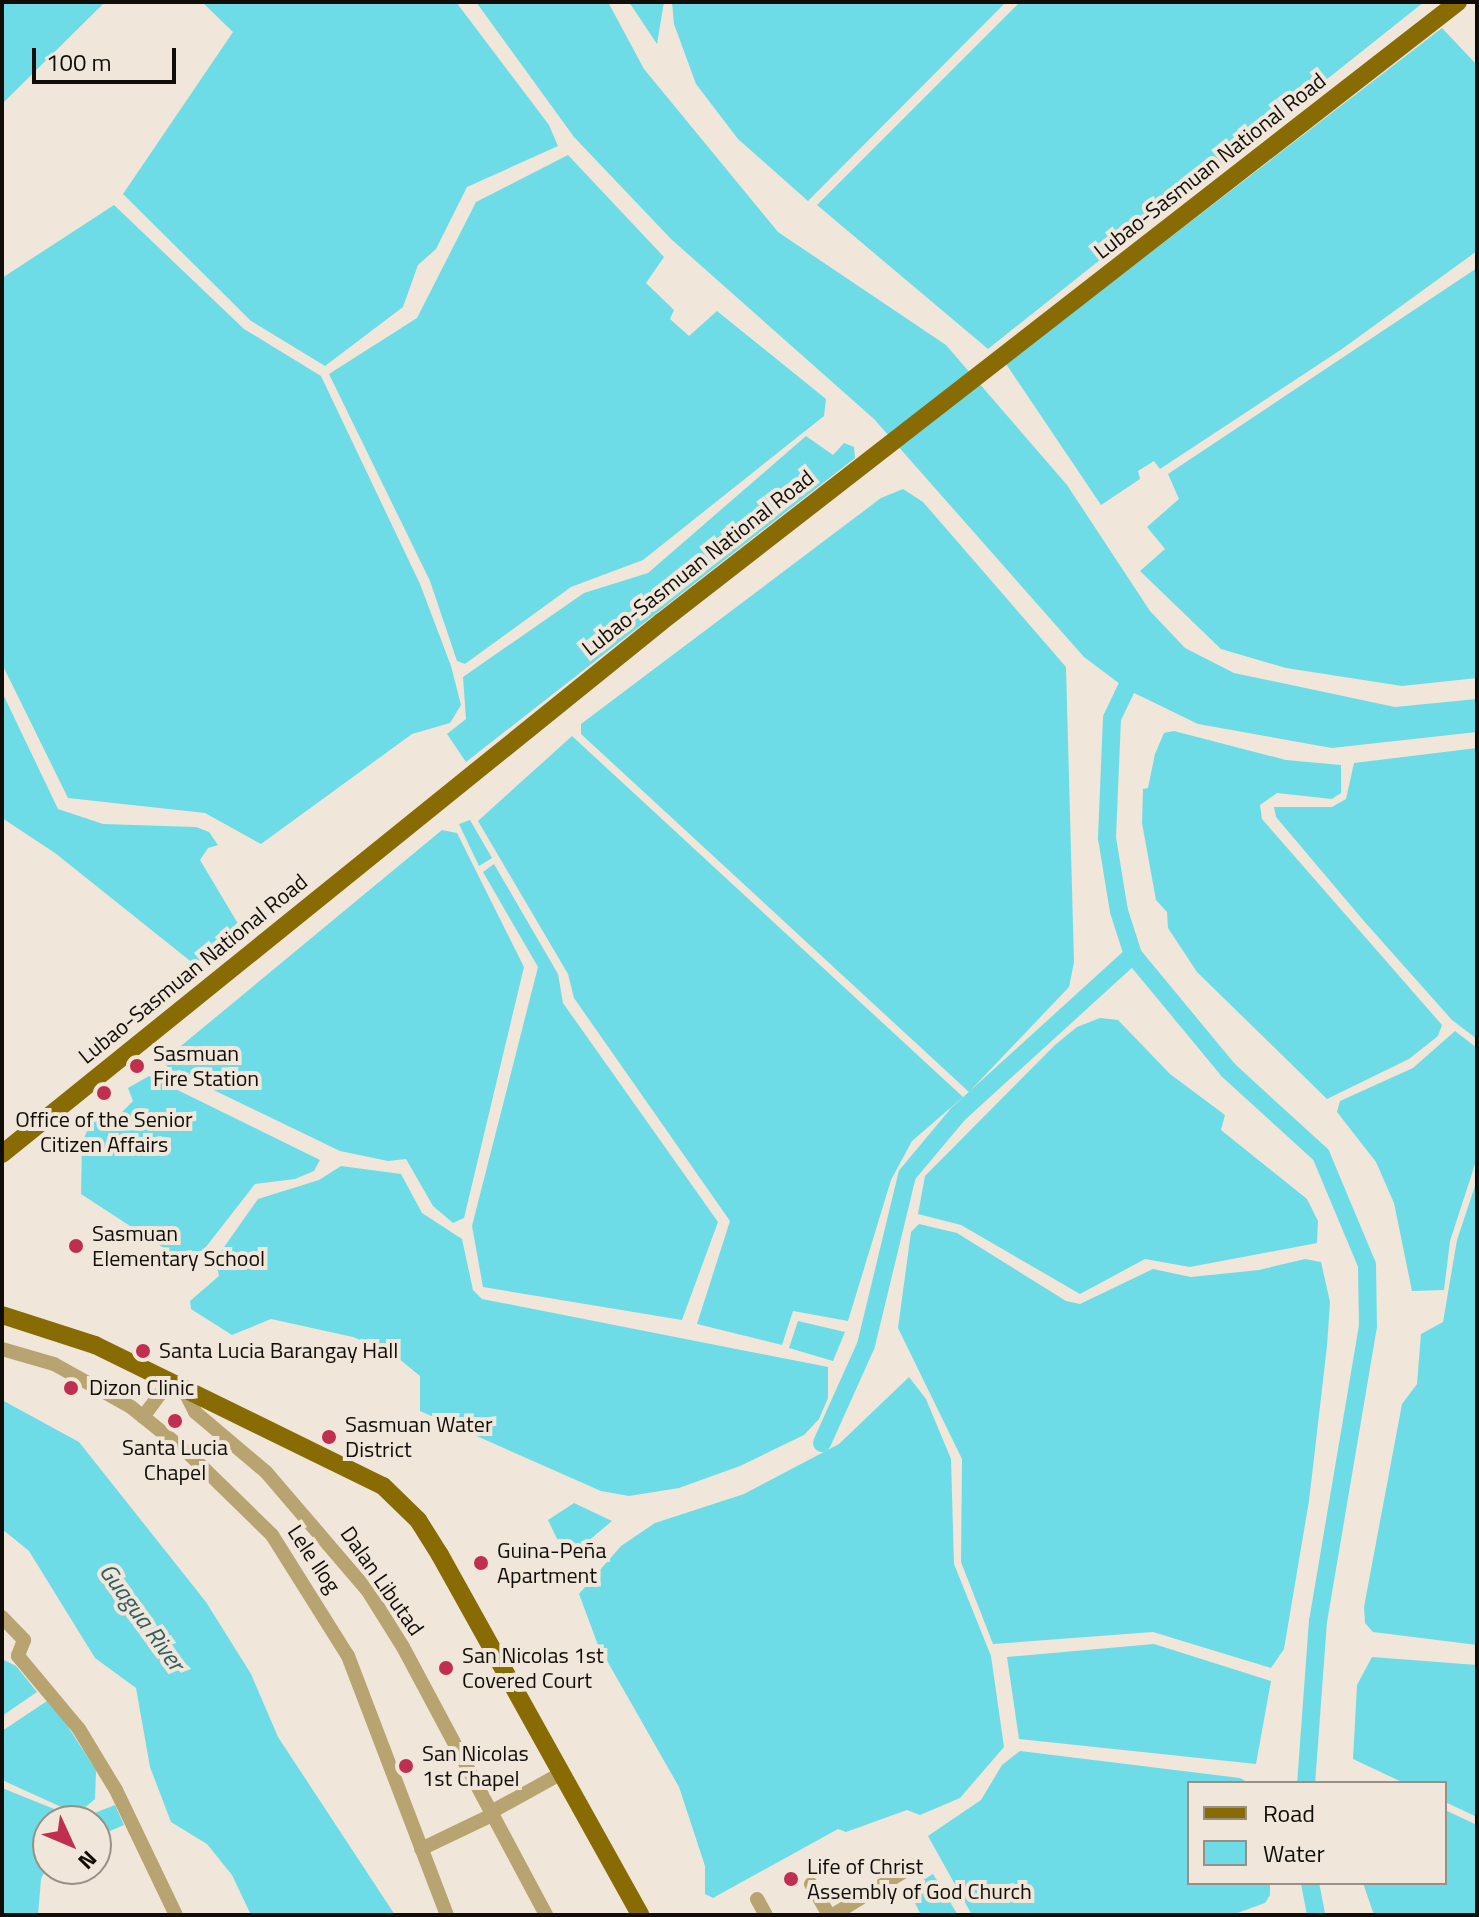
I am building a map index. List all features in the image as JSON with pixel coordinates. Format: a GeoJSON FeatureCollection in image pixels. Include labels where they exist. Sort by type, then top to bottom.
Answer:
{"type":"FeatureCollection","features":[{"type":"Feature","properties":{"kind":"main road","name":"Lubao-Sasmuan National Road"},"geometry":{"type":"LineString","coordinates":[[2,1154],[850,474],[1012,352],[1458,2]]}},
{"type":"Feature","properties":{"kind":"main road"},"geometry":{"type":"LineString","coordinates":[[2,1315],[52,1328],[383,1486],[418,1520],[640,1915]]}},
{"type":"Feature","properties":{"kind":"street","name":"Lele Ilog"},"geometry":{"type":"LineString","coordinates":[[2,1349],[93,1382],[143,1417],[231,1492],[292,1561],[348,1656],[447,1915]]}},
{"type":"Feature","properties":{"kind":"street"},"geometry":{"type":"LineString","coordinates":[[143,1417],[177,1386]]}},
{"type":"Feature","properties":{"kind":"street","name":"Dalan Libutad"},"geometry":{"type":"LineString","coordinates":[[177,1386],[195,1412],[266,1472],[361,1582],[403,1647],[546,1915]]}},
{"type":"Feature","properties":{"kind":"street"},"geometry":{"type":"LineString","coordinates":[[2,1617],[24,1640],[18,1656],[79,1729],[116,1790],[176,1915]]}},
{"type":"Feature","properties":{"kind":"street"},"geometry":{"type":"LineString","coordinates":[[421,1849],[491,1814],[562,1773]]}},
{"type":"Feature","properties":{"kind":"street"},"geometry":{"type":"LineString","coordinates":[[811,1884],[831,1915],[913,1866]]}},
{"type":"Feature","properties":{"kind":"street"},"geometry":{"type":"LineString","coordinates":[[757,1899],[766,1915]]}},
{"type":"Feature","properties":{"kind":"water"},"geometry":{"type":"Polygon","coordinates":[[[2,2],[105,2],[2,104],[2,2]]]}},
{"type":"Feature","properties":{"kind":"water"},"geometry":{"type":"Polygon","coordinates":[[[202,2],[456,2],[549,125],[558,146],[467,187],[436,249],[418,265],[403,307],[325,366],[251,321],[123,194],[233,32],[202,2]]]}},
{"type":"Feature","properties":{"kind":"water"},"geometry":{"type":"Polygon","coordinates":[[[476,2],[608,2],[644,69],[778,232],[946,345],[1067,485],[1150,611],[1185,648],[1234,673],[1395,707],[1477,699],[1477,732],[1332,748],[1198,724],[1128,690],[1084,657],[874,419],[671,239],[574,137],[476,2]]]}},
{"type":"Feature","properties":{"kind":"water"},"geometry":{"type":"Polygon","coordinates":[[[629,2],[664,2],[657,44],[629,2]]]}},
{"type":"Feature","properties":{"kind":"water"},"geometry":{"type":"Polygon","coordinates":[[[672,2],[1006,2],[808,201],[738,139],[696,84],[674,24],[672,2]]]}},
{"type":"Feature","properties":{"kind":"water"},"geometry":{"type":"Polygon","coordinates":[[[1020,2],[1424,2],[988,349],[817,205],[1020,2]]]}},
{"type":"Feature","properties":{"kind":"water"},"geometry":{"type":"Polygon","coordinates":[[[1442,28],[1477,65],[1477,251],[1342,349],[1160,469],[1154,461],[1138,471],[1140,479],[1101,505],[1006,364],[1442,28]]]}},
{"type":"Feature","properties":{"kind":"water"},"geometry":{"type":"Polygon","coordinates":[[[568,155],[664,257],[646,283],[674,310],[670,319],[689,336],[717,311],[826,399],[824,416],[643,560],[571,587],[465,664],[457,661],[430,581],[329,374],[417,318],[476,202],[568,155]]]}},
{"type":"Feature","properties":{"kind":"water"},"geometry":{"type":"Polygon","coordinates":[[[114,205],[244,329],[321,376],[420,584],[451,666],[461,705],[450,723],[412,734],[261,844],[205,813],[68,798],[2,664],[2,278],[114,205]]]}},
{"type":"Feature","properties":{"kind":"water"},"geometry":{"type":"Polygon","coordinates":[[[1477,268],[1477,678],[1402,686],[1286,668],[1221,649],[1140,571],[1165,549],[1147,527],[1179,499],[1168,474],[1477,268]]]}},
{"type":"Feature","properties":{"kind":"water"},"geometry":{"type":"Polygon","coordinates":[[[806,436],[833,455],[844,443],[854,447],[855,458],[466,762],[447,734],[466,719],[463,677],[584,593],[648,573],[806,436]]]}},
{"type":"Feature","properties":{"kind":"water"},"geometry":{"type":"Polygon","coordinates":[[[903,489],[923,502],[1066,667],[1074,962],[1069,987],[969,1092],[581,734],[581,724],[881,498],[903,489]]]}},
{"type":"Feature","properties":{"kind":"water"},"geometry":{"type":"Polygon","coordinates":[[[2,692],[58,809],[103,824],[196,827],[209,832],[218,845],[208,848],[200,860],[240,927],[237,934],[194,964],[55,853],[2,818],[2,692]]]}},
{"type":"Feature","properties":{"kind":"water"},"geometry":{"type":"Polygon","coordinates":[[[1174,731],[1286,760],[1341,765],[1341,793],[1332,799],[1277,793],[1260,805],[1262,819],[1442,1025],[1438,1036],[1409,1059],[1327,1099],[1197,972],[1168,928],[1167,912],[1156,900],[1142,823],[1143,789],[1148,788],[1155,754],[1164,733],[1174,731]]]}},
{"type":"Feature","properties":{"kind":"water"},"geometry":{"type":"Polygon","coordinates":[[[572,736],[963,1097],[912,1141],[891,1180],[848,1321],[793,1311],[782,1345],[697,1324],[730,1221],[574,998],[568,974],[478,821],[572,736]]]}},
{"type":"Feature","properties":{"kind":"water"},"geometry":{"type":"Polygon","coordinates":[[[1477,748],[1477,1039],[1452,1020],[1363,920],[1276,817],[1274,807],[1332,807],[1346,799],[1354,763],[1477,748]]]}},
{"type":"Feature","properties":{"kind":"water"},"geometry":{"type":"Polygon","coordinates":[[[470,820],[492,858],[479,866],[459,824],[470,820]]]}},
{"type":"Feature","properties":{"kind":"water"},"geometry":{"type":"Polygon","coordinates":[[[442,830],[457,833],[524,967],[464,1218],[453,1223],[433,1206],[406,1159],[388,1161],[340,1151],[168,1068],[164,1060],[442,830]]]}},
{"type":"Feature","properties":{"kind":"water"},"geometry":{"type":"Polygon","coordinates":[[[494,864],[558,974],[563,1003],[718,1222],[682,1320],[483,1287],[472,1226],[538,967],[483,872],[494,864]]]}},
{"type":"Feature","properties":{"kind":"water"},"geometry":{"type":"Polygon","coordinates":[[[1100,1018],[1118,1020],[1170,1074],[1225,1115],[1221,1130],[1307,1199],[1318,1221],[1317,1243],[1190,1267],[1145,1259],[1080,1294],[961,1225],[918,1214],[925,1176],[1055,1045],[1077,1027],[1100,1018]]]}},
{"type":"Feature","properties":{"kind":"water"},"geometry":{"type":"Polygon","coordinates":[[[1455,1031],[1477,1048],[1477,1158],[1450,1241],[1444,1290],[1412,1291],[1394,1203],[1376,1162],[1337,1112],[1340,1101],[1413,1068],[1455,1031]]]}},
{"type":"Feature","properties":{"kind":"water"},"geometry":{"type":"Polygon","coordinates":[[[149,1076],[320,1160],[314,1171],[295,1179],[255,1184],[202,1252],[196,1269],[81,1194],[82,1142],[91,1123],[121,1113],[133,1101],[128,1088],[149,1076]]]}},
{"type":"Feature","properties":{"kind":"water"},"geometry":{"type":"Polygon","coordinates":[[[341,1166],[401,1174],[422,1213],[462,1239],[473,1290],[482,1299],[828,1367],[828,1398],[819,1419],[804,1435],[740,1466],[679,1488],[629,1496],[601,1491],[420,1411],[420,1376],[392,1353],[353,1337],[271,1319],[232,1335],[191,1309],[190,1301],[219,1276],[216,1262],[222,1250],[258,1199],[319,1180],[341,1166]]]}},
{"type":"Feature","properties":{"kind":"water"},"geometry":{"type":"Polygon","coordinates":[[[1477,1180],[1477,1645],[1373,1632],[1365,1623],[1364,1607],[1402,1404],[1417,1384],[1421,1334],[1443,1322],[1457,1240],[1477,1180]]]}},
{"type":"Feature","properties":{"kind":"water"},"geometry":{"type":"Polygon","coordinates":[[[919,1224],[957,1233],[1066,1301],[1080,1304],[1153,1269],[1191,1277],[1259,1270],[1305,1259],[1321,1262],[1330,1302],[1309,1501],[1284,1649],[1271,1668],[1153,1632],[993,1644],[961,1562],[962,1459],[898,1328],[911,1232],[919,1224]]]}},
{"type":"Feature","properties":{"kind":"water"},"geometry":{"type":"Polygon","coordinates":[[[798,1321],[845,1332],[833,1361],[789,1348],[798,1321]]]}},
{"type":"Feature","properties":{"kind":"water"},"geometry":{"type":"Polygon","coordinates":[[[909,1377],[926,1399],[951,1459],[954,1564],[991,1656],[1004,1747],[960,1798],[920,1815],[907,1810],[846,1832],[838,1829],[713,1898],[705,1894],[705,1866],[679,1787],[598,1645],[579,1594],[621,1546],[655,1523],[744,1494],[839,1444],[909,1377]]]}},
{"type":"Feature","properties":{"kind":"water","name":"Guagua River"},"geometry":{"type":"Polygon","coordinates":[[[2,1400],[79,1442],[206,1602],[251,1674],[278,1737],[395,1915],[251,1915],[232,1875],[207,1844],[171,1822],[150,1767],[136,1688],[95,1658],[29,1551],[2,1529],[2,1400]]]}},
{"type":"Feature","properties":{"kind":"water"},"geometry":{"type":"Polygon","coordinates":[[[574,1503],[612,1521],[574,1553],[559,1543],[548,1520],[574,1503]]]}},
{"type":"Feature","properties":{"kind":"water"},"geometry":{"type":"Polygon","coordinates":[[[1154,1644],[1271,1681],[1256,1764],[1019,1739],[1007,1657],[1154,1644]]]}},
{"type":"Feature","properties":{"kind":"water"},"geometry":{"type":"Polygon","coordinates":[[[1372,1657],[1477,1665],[1477,1817],[1447,1803],[1447,1781],[1400,1781],[1353,1759],[1357,1685],[1372,1657]]]}},
{"type":"Feature","properties":{"kind":"water"},"geometry":{"type":"Polygon","coordinates":[[[2,1659],[16,1666],[37,1692],[2,1716],[2,1659]]]}},
{"type":"Feature","properties":{"kind":"water"},"geometry":{"type":"Polygon","coordinates":[[[50,1699],[96,1770],[95,1799],[88,1805],[57,1805],[2,1780],[2,1731],[50,1699]]]}},
{"type":"Feature","properties":{"kind":"water"},"geometry":{"type":"Polygon","coordinates":[[[1020,1751],[1240,1778],[1245,1781],[1187,1781],[1187,1885],[1270,1885],[1270,1895],[1265,1903],[1232,1915],[972,1915],[928,1836],[981,1800],[1002,1765],[1020,1751]]]}},
{"type":"Feature","properties":{"kind":"water"},"geometry":{"type":"Polygon","coordinates":[[[2,1788],[44,1805],[32,1805],[32,1885],[40,1885],[38,1915],[2,1915],[2,1788]]]}},
{"type":"Feature","properties":{"kind":"water"},"geometry":{"type":"Polygon","coordinates":[[[115,1805],[124,1825],[112,1830],[112,1806],[115,1805]]]}},
{"type":"Feature","properties":{"kind":"water"},"geometry":{"type":"Polygon","coordinates":[[[1447,1811],[1477,1825],[1477,1915],[1374,1915],[1364,1885],[1447,1885],[1447,1811]]]}},
{"type":"Feature","properties":{"kind":"water"},"geometry":{"type":"Polygon","coordinates":[[[933,1874],[958,1915],[921,1915],[913,1899],[920,1882],[933,1874]]]}},
{"type":"Feature","properties":{"kind":"waterway"},"geometry":{"type":"LineString","coordinates":[[1136,668],[1112,718],[1107,838],[1119,911],[1133,955],[1228,1070],[1321,1155],[1367,1265],[1368,1326],[1318,1621],[1306,1781]]}},
{"type":"Feature","properties":{"kind":"waterway"},"geometry":{"type":"LineString","coordinates":[[822,1443],[866,1345],[907,1175],[958,1114],[1133,955]]}},
{"type":"Feature","properties":{"kind":"waterway"},"geometry":{"type":"LineString","coordinates":[[1310,1885],[1316,1915]]}},
{"type":"Feature","properties":{"kind":"place","name":"Sasmuan Fire Station"},"geometry":{"type":"Point","coordinates":[137,1066]}},
{"type":"Feature","properties":{"kind":"place","name":"Office of the Senior Citizen Affairs"},"geometry":{"type":"Point","coordinates":[104,1093]}},
{"type":"Feature","properties":{"kind":"place","name":"Sasmuan Elementary School"},"geometry":{"type":"Point","coordinates":[76,1246]}},
{"type":"Feature","properties":{"kind":"place","name":"Santa Lucia Barangay Hall"},"geometry":{"type":"Point","coordinates":[143,1351]}},
{"type":"Feature","properties":{"kind":"place","name":"Dizon Clinic"},"geometry":{"type":"Point","coordinates":[71,1388]}},
{"type":"Feature","properties":{"kind":"place","name":"Santa Lucia Chapel"},"geometry":{"type":"Point","coordinates":[175,1421]}},
{"type":"Feature","properties":{"kind":"place","name":"Sasmuan Water District"},"geometry":{"type":"Point","coordinates":[329,1437]}},
{"type":"Feature","properties":{"kind":"place","name":"Guina-Peña Apartment"},"geometry":{"type":"Point","coordinates":[481,1563]}},
{"type":"Feature","properties":{"kind":"place","name":"San Nicolas 1st Covered Court"},"geometry":{"type":"Point","coordinates":[446,1668]}},
{"type":"Feature","properties":{"kind":"place","name":"San Nicolas 1st Chapel"},"geometry":{"type":"Point","coordinates":[406,1766]}},
{"type":"Feature","properties":{"kind":"place","name":"Life of Christ Assembly of God Church"},"geometry":{"type":"Point","coordinates":[791,1879]}}]}
